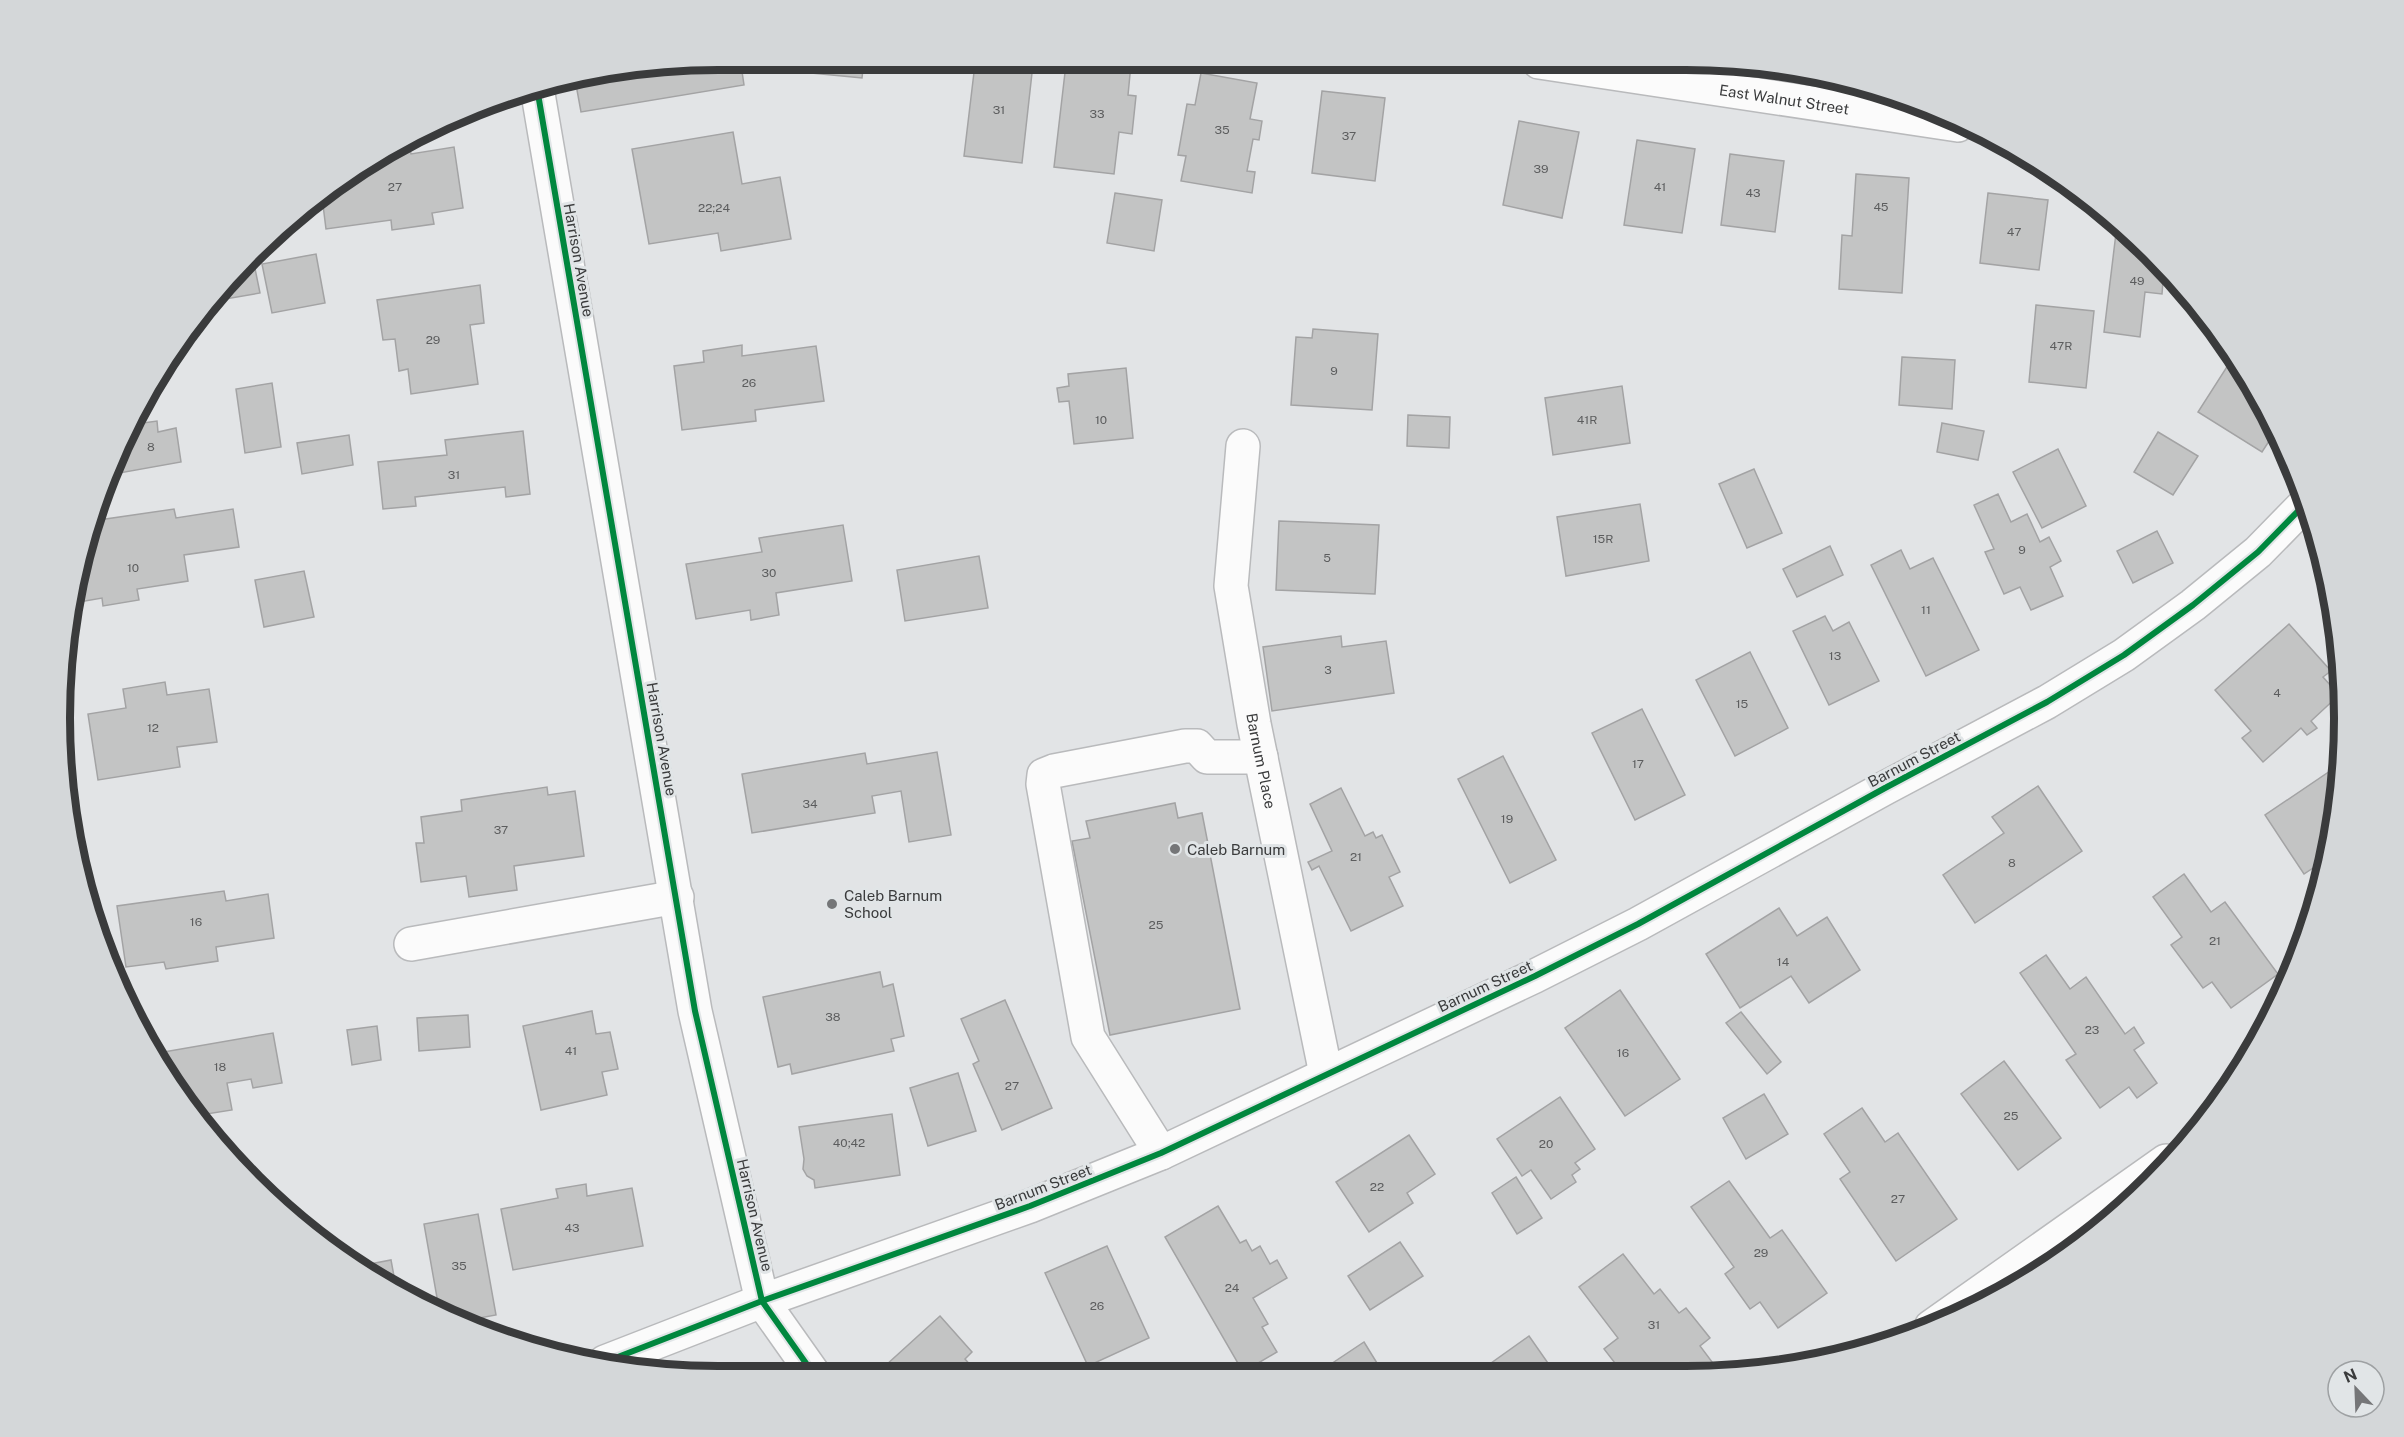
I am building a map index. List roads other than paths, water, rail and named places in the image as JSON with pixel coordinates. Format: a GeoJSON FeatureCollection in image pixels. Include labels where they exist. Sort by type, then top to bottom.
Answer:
{"type":"FeatureCollection","features":[{"type":"Feature","properties":{"kind":"street","name":"East Walnut Street"},"geometry":{"type":"LineString","coordinates":[[1592,70],[1937,122]]}},
{"type":"Feature","properties":{"kind":"street","name":"Harrison Avenue"},"geometry":{"type":"LineString","coordinates":[[538,97],[695,1011],[762,1301],[808,1366]]}},
{"type":"Feature","properties":{"kind":"street","name":"Barnum Place"},"geometry":{"type":"LineString","coordinates":[[1243,446],[1231,586],[1261,757],[1326,1074]]}},
{"type":"Feature","properties":{"kind":"street","name":"Barnum Street"},"geometry":{"type":"LineString","coordinates":[[616,1358],[762,1301],[1030,1206],[1161,1153],[1535,976],[1638,924],[2047,702],[2124,655],[2193,605],[2258,552],[2299,510]]}},
{"type":"Feature","properties":{"kind":"street"},"geometry":{"type":"LineString","coordinates":[[1161,1153],[1088,1037],[1043,784],[1044,775],[1054,771],[1185,746],[1197,747],[1207,757],[1261,757]]}},
{"type":"Feature","properties":{"kind":"street"},"geometry":{"type":"LineString","coordinates":[[411,944],[677,897]]}},
{"type":"Feature","properties":{"kind":"street"},"geometry":{"type":"LineString","coordinates":[[1965,1303],[2145,1176]]}},
{"type":"Feature","properties":{"kind":"place","name":"Caleb Barnum"},"geometry":{"type":"Point","coordinates":[1175,849]}},
{"type":"Feature","properties":{"kind":"place","name":"Caleb Barnum School"},"geometry":{"type":"Point","coordinates":[832,904]}}]}
